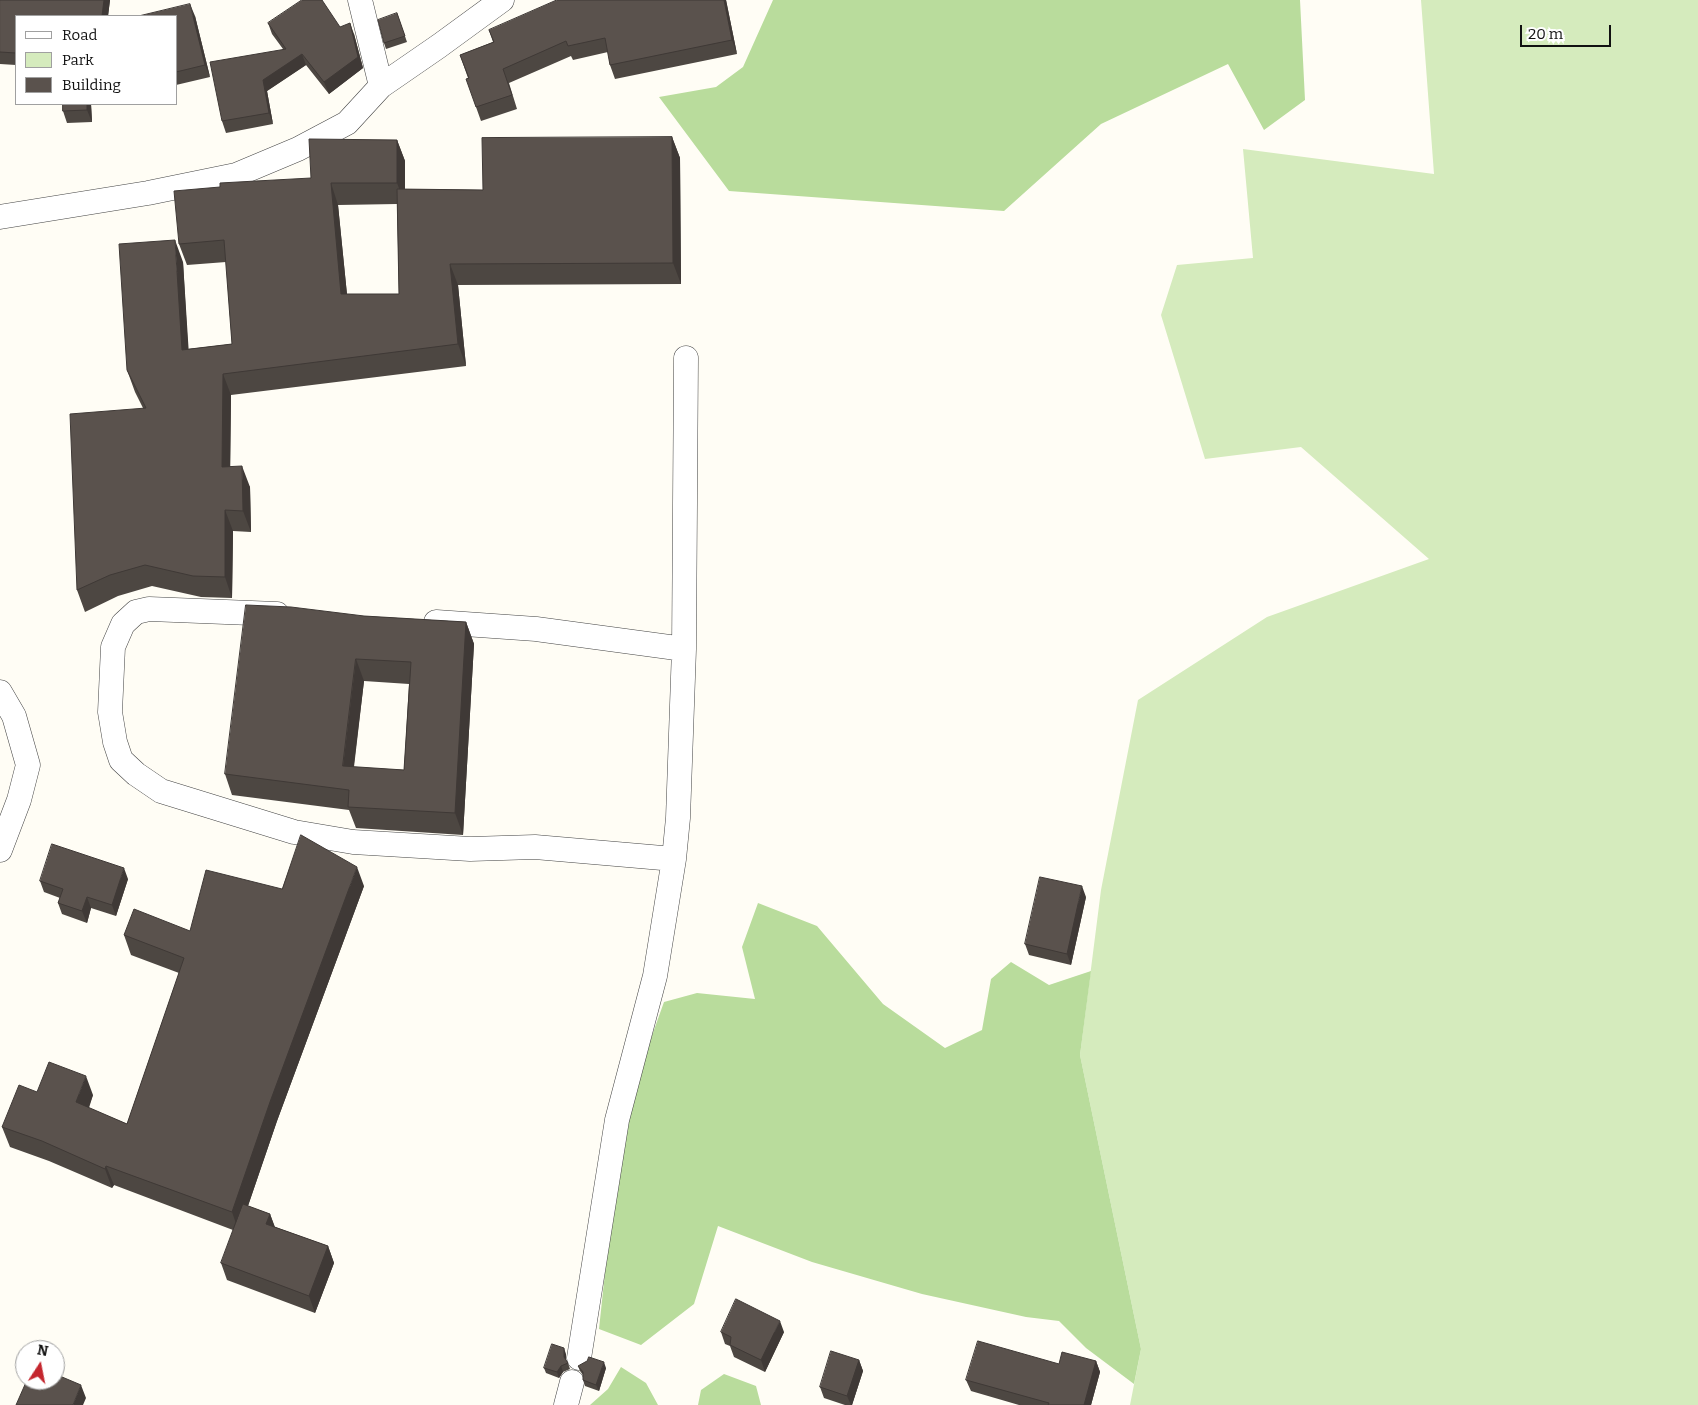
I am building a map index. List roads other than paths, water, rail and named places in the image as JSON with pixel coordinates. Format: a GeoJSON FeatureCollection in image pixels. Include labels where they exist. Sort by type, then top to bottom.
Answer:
{"type":"FeatureCollection","features":[{"type":"Feature","properties":{"kind":"street"},"geometry":{"type":"LineString","coordinates":[[360,0],[381,86]]}},
{"type":"Feature","properties":{"kind":"street"},"geometry":{"type":"LineString","coordinates":[[0,217],[148,193],[236,174],[298,149],[347,122],[381,86],[440,46],[502,0]]}},
{"type":"Feature","properties":{"kind":"street"},"geometry":{"type":"LineString","coordinates":[[579,1358],[617,1120],[655,976],[674,859],[678,818],[684,649],[686,358]]}},
{"type":"Feature","properties":{"kind":"street"},"geometry":{"type":"LineString","coordinates":[[302,615],[149,609],[136,612],[123,624],[113,647],[110,712],[114,742],[121,760],[136,774],[161,791],[294,832],[353,842],[470,849],[535,847],[674,859]]}},
{"type":"Feature","properties":{"kind":"street"},"geometry":{"type":"LineString","coordinates":[[410,620],[536,629],[684,649]]}},
{"type":"Feature","properties":{"kind":"street"},"geometry":{"type":"LineString","coordinates":[[0,692],[14,716],[28,765],[19,800],[0,850]]}},
{"type":"Feature","properties":{"kind":"street"},"geometry":{"type":"LineString","coordinates":[[566,1405],[572,1382]]}}]}
